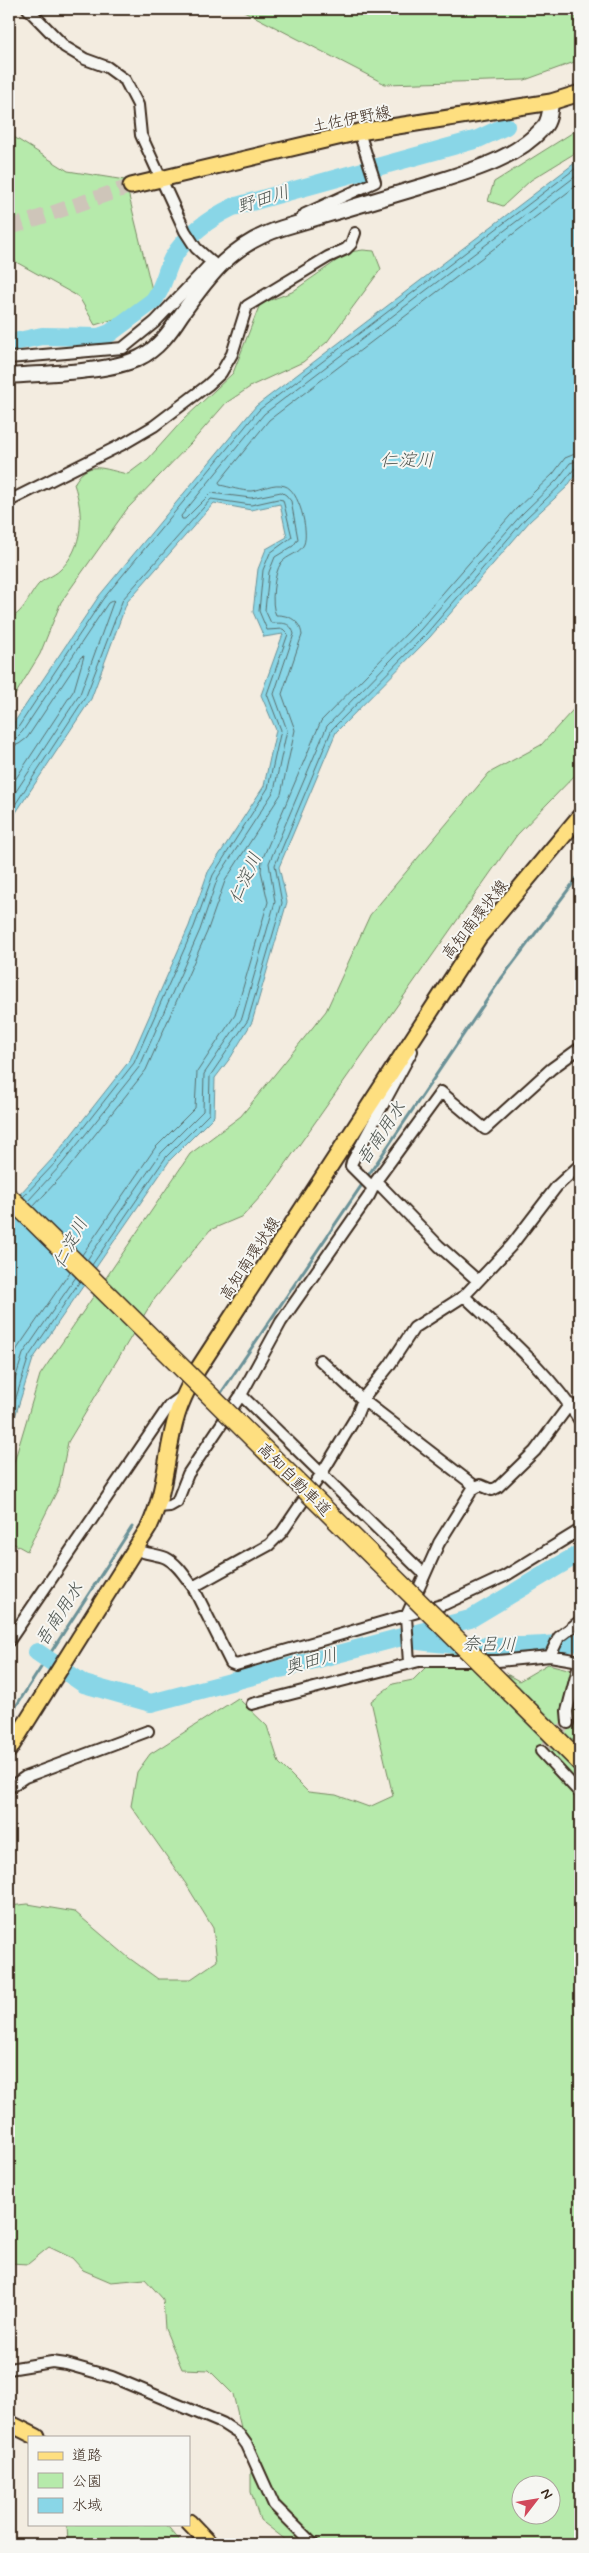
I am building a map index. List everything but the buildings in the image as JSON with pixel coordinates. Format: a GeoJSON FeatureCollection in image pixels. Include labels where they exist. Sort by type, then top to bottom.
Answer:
{"type":"FeatureCollection","features":[{"type":"Feature","properties":{"kind":"highway","name":"高知自動車道"},"geometry":{"type":"LineString","coordinates":[[9,1197],[580,1762]]}},
{"type":"Feature","properties":{"kind":"main road","name":"土佐伊野線"},"geometry":{"type":"LineString","coordinates":[[131,186],[359,132],[551,102],[580,92]]}},
{"type":"Feature","properties":{"kind":"main road","name":"高知南環状線"},"geometry":{"type":"LineString","coordinates":[[9,1750],[135,1549],[158,1507],[172,1436],[184,1395],[198,1369],[479,937],[580,816]]}},
{"type":"Feature","properties":{"kind":"main road"},"geometry":{"type":"LineString","coordinates":[[9,2423],[34,2436]]}},
{"type":"Feature","properties":{"kind":"main road"},"geometry":{"type":"LineString","coordinates":[[190,2523],[210,2544]]}},
{"type":"Feature","properties":{"kind":"street"},"geometry":{"type":"LineString","coordinates":[[28,9],[65,47],[85,59],[107,67],[125,80],[138,105],[141,135],[159,179],[185,231],[196,248],[215,265]]}},
{"type":"Feature","properties":{"kind":"street"},"geometry":{"type":"LineString","coordinates":[[9,358],[123,348],[155,322],[215,265],[248,242],[269,232],[474,169],[512,152],[526,144],[544,127],[549,117],[551,102]]}},
{"type":"Feature","properties":{"kind":"street"},"geometry":{"type":"LineString","coordinates":[[297,224],[305,214],[373,184],[375,180],[359,132]]}},
{"type":"Feature","properties":{"kind":"street"},"geometry":{"type":"LineString","coordinates":[[9,501],[125,443],[154,426],[221,373],[232,354],[247,306],[352,244],[355,233]]}},
{"type":"Feature","properties":{"kind":"street"},"geometry":{"type":"LineString","coordinates":[[9,376],[107,367],[140,358],[153,350],[169,332],[215,265]]}},
{"type":"Feature","properties":{"kind":"street"},"geometry":{"type":"LineString","coordinates":[[455,972],[356,1153],[351,1166],[477,1280]]}},
{"type":"Feature","properties":{"kind":"street"},"geometry":{"type":"LineString","coordinates":[[158,1507],[170,1506],[177,1502],[188,1474],[241,1395],[281,1322],[373,1186],[441,1092],[485,1129],[551,1069],[580,1048]]}},
{"type":"Feature","properties":{"kind":"street"},"geometry":{"type":"LineString","coordinates":[[193,1587],[268,1545],[282,1532],[322,1473],[356,1417],[363,1400],[414,1328],[464,1296],[511,1246],[557,1186],[580,1165]]}},
{"type":"Feature","properties":{"kind":"street"},"geometry":{"type":"LineString","coordinates":[[464,1296],[537,1366],[570,1404],[580,1421]]}},
{"type":"Feature","properties":{"kind":"street"},"geometry":{"type":"LineString","coordinates":[[320,1360],[363,1400],[476,1487]]}},
{"type":"Feature","properties":{"kind":"street"},"geometry":{"type":"LineString","coordinates":[[9,1640],[169,1406],[184,1395]]}},
{"type":"Feature","properties":{"kind":"street"},"geometry":{"type":"LineString","coordinates":[[241,1395],[424,1574]]}},
{"type":"Feature","properties":{"kind":"street"},"geometry":{"type":"LineString","coordinates":[[409,1663],[406,1617],[439,1543],[472,1490],[480,1485],[492,1490],[498,1487],[535,1451],[570,1404]]}},
{"type":"Feature","properties":{"kind":"street"},"geometry":{"type":"LineString","coordinates":[[135,1549],[146,1554],[165,1557],[176,1564],[193,1587],[231,1663],[236,1666],[446,1604],[479,1589],[580,1530]]}},
{"type":"Feature","properties":{"kind":"street"},"geometry":{"type":"LineString","coordinates":[[550,1656],[559,1637],[580,1621]]}},
{"type":"Feature","properties":{"kind":"street"},"geometry":{"type":"LineString","coordinates":[[459,1661],[474,1648]]}},
{"type":"Feature","properties":{"kind":"street"},"geometry":{"type":"LineString","coordinates":[[252,1704],[409,1663],[550,1656],[580,1661],[567,1711],[568,1723]]}},
{"type":"Feature","properties":{"kind":"street"},"geometry":{"type":"LineString","coordinates":[[9,1788],[25,1777],[148,1731]]}},
{"type":"Feature","properties":{"kind":"street"},"geometry":{"type":"LineString","coordinates":[[541,1751],[580,1793]]}},
{"type":"Feature","properties":{"kind":"street"},"geometry":{"type":"LineString","coordinates":[[9,2369],[52,2362],[66,2364],[112,2377],[222,2424],[239,2434],[247,2445],[274,2505],[313,2544]]}},
{"type":"Feature","properties":{"kind":"green space"},"geometry":{"type":"Polygon","coordinates":[[[240,9],[580,9],[580,60],[525,80],[385,84],[240,9]]]}},
{"type":"Feature","properties":{"kind":"green space"},"geometry":{"type":"Polygon","coordinates":[[[580,128],[580,150],[531,180],[503,206],[488,201],[494,182],[580,128]]]}},
{"type":"Feature","properties":{"kind":"green space"},"geometry":{"type":"Polygon","coordinates":[[[9,134],[68,171],[125,180],[153,294],[131,314],[95,325],[79,297],[16,262],[9,252],[9,134]]]}},
{"type":"Feature","properties":{"kind":"green space"},"geometry":{"type":"Polygon","coordinates":[[[374,251],[381,269],[327,342],[303,362],[253,385],[226,403],[191,443],[127,509],[61,602],[40,654],[9,705],[9,620],[23,608],[40,583],[60,570],[74,551],[80,530],[79,507],[74,484],[79,476],[91,468],[128,474],[148,459],[183,420],[233,373],[260,304],[292,292],[349,252],[374,251]]]}},
{"type":"Feature","properties":{"kind":"green space"},"geometry":{"type":"Polygon","coordinates":[[[580,702],[580,770],[517,835],[271,1185],[243,1216],[210,1230],[152,1302],[68,1442],[59,1487],[27,1551],[9,1541],[9,1479],[40,1375],[190,1154],[241,1116],[326,1011],[370,915],[489,773],[541,745],[580,702]]]}},
{"type":"Feature","properties":{"kind":"green space"},"geometry":{"type":"Polygon","coordinates":[[[464,1650],[519,1681],[548,1664],[580,1672],[580,2544],[291,2544],[260,2520],[251,2492],[251,2470],[233,2394],[209,2370],[182,2369],[165,2329],[163,2299],[145,2279],[111,2282],[83,2270],[72,2258],[49,2247],[28,2264],[9,2263],[9,1906],[28,1904],[75,1912],[129,1958],[158,1979],[191,1979],[217,1961],[213,1928],[186,1884],[131,1806],[137,1772],[150,1754],[238,1698],[267,1726],[279,1763],[308,1792],[336,1795],[369,1807],[393,1796],[371,1701],[393,1684],[413,1680],[435,1658],[464,1650]]]}},
{"type":"Feature","properties":{"kind":"green space"},"geometry":{"type":"Polygon","coordinates":[[[67,2526],[168,2526],[182,2544],[68,2544],[67,2526]]]}},
{"type":"Feature","properties":{"kind":"water","name":"仁淀川"},"geometry":{"type":"Polygon","coordinates":[[[580,159],[580,468],[567,487],[530,521],[430,637],[336,732],[279,867],[287,902],[252,1022],[231,1057],[215,1078],[214,1116],[170,1160],[33,1359],[9,1436],[9,1206],[53,1158],[130,1060],[189,926],[208,872],[264,786],[276,730],[261,695],[283,634],[264,637],[253,612],[258,569],[266,549],[287,537],[280,504],[251,510],[214,503],[127,602],[91,699],[9,823],[9,730],[99,596],[256,406],[580,159]]]}},
{"type":"Feature","properties":{"kind":"waterway","name":"野田川"},"geometry":{"type":"LineString","coordinates":[[9,343],[42,336],[99,337],[110,333],[153,301],[172,259],[191,235],[207,222],[233,207],[478,139],[506,126]]}},
{"type":"Feature","properties":{"kind":"waterway","name":"吾南用水"},"geometry":{"type":"LineString","coordinates":[[219,1396],[501,979],[580,874]]}},
{"type":"Feature","properties":{"kind":"waterway","name":"吾南用水"},"geometry":{"type":"LineString","coordinates":[[9,1717],[132,1527]]}},
{"type":"Feature","properties":{"kind":"waterway","name":"奥田川"},"geometry":{"type":"LineString","coordinates":[[37,1652],[84,1684],[151,1703],[470,1619],[580,1553]]}},
{"type":"Feature","properties":{"kind":"waterway","name":"奈呂川"},"geometry":{"type":"LineString","coordinates":[[405,1639],[448,1644],[492,1646],[580,1642]]}},
{"type":"Feature","properties":{"kind":"tunnel"},"geometry":{"type":"LineString","coordinates":[[9,228],[131,186]]}},
{"type":"Feature","properties":{"kind":"tunnel"},"geometry":{"type":"LineString","coordinates":[[541,1751],[568,1723]]}}]}
